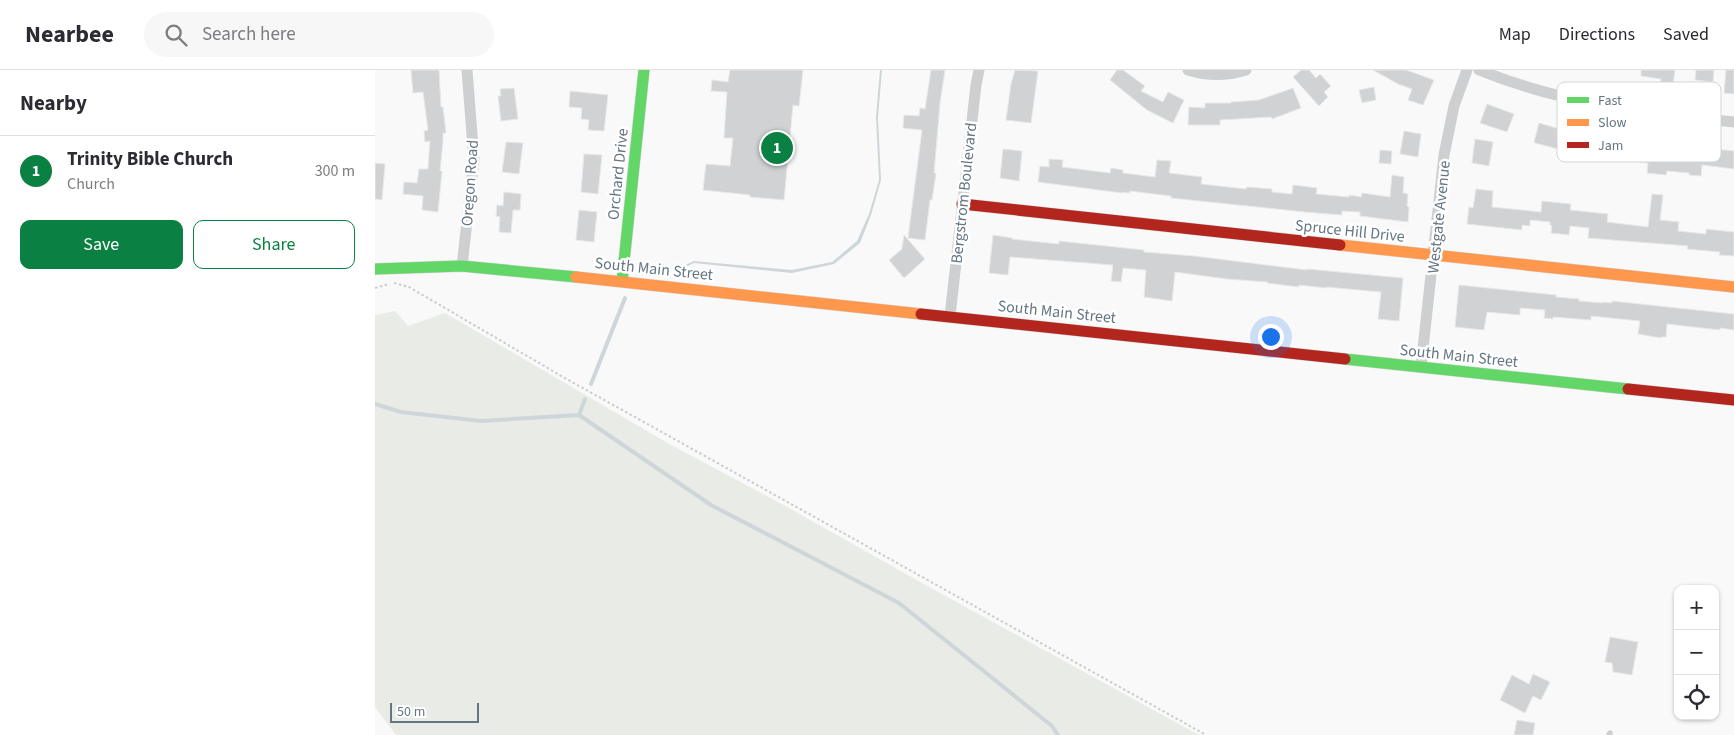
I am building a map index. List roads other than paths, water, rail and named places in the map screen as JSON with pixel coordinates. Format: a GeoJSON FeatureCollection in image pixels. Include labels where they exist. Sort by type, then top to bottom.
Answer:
{"type":"FeatureCollection","features":[{"type":"Feature","properties":{"kind":"street","name":"Oregon Road"},"geometry":{"type":"LineString","coordinates":[[462,266],[474,160],[467,70]]}},
{"type":"Feature","properties":{"kind":"street","name":"Orchard Drive"},"geometry":{"type":"LineString","coordinates":[[623,281],[644,70]]}},
{"type":"Feature","properties":{"kind":"street","name":"Bergstrom Boulevard"},"geometry":{"type":"LineString","coordinates":[[950,316],[975,85],[979,70]]}},
{"type":"Feature","properties":{"kind":"street"},"geometry":{"type":"LineString","coordinates":[[1188,70],[1218,75],[1246,70]]}},
{"type":"Feature","properties":{"kind":"street","name":"Westgate Avenue"},"geometry":{"type":"LineString","coordinates":[[1421,367],[1449,126],[1456,98],[1467,70]]}},
{"type":"Feature","properties":{"kind":"street"},"geometry":{"type":"LineString","coordinates":[[1479,70],[1505,81],[1557,95]]}},
{"type":"Feature","properties":{"kind":"street"},"geometry":{"type":"LineString","coordinates":[[1721,121],[1734,122]]}},
{"type":"Feature","properties":{"kind":"street","name":"Spruce Hill Drive"},"geometry":{"type":"LineString","coordinates":[[962,204],[1734,287]]}},
{"type":"Feature","properties":{"kind":"street","name":"South Main Street"},"geometry":{"type":"LineString","coordinates":[[375,269],[462,266],[623,281],[1734,400]]}},
{"type":"Feature","properties":{"kind":"waterway"},"geometry":{"type":"LineString","coordinates":[[591,384],[625,298]]}},
{"type":"Feature","properties":{"kind":"waterway"},"geometry":{"type":"LineString","coordinates":[[579,415],[585,399]]}},
{"type":"Feature","properties":{"kind":"waterway"},"geometry":{"type":"LineString","coordinates":[[375,404],[401,412],[481,421],[579,415],[711,505],[899,603],[1052,726],[1058,735]]}},
{"type":"Feature","properties":{"kind":"place","name":"Trinity Bible Church"},"geometry":{"type":"Point","coordinates":[777,148]}}]}
